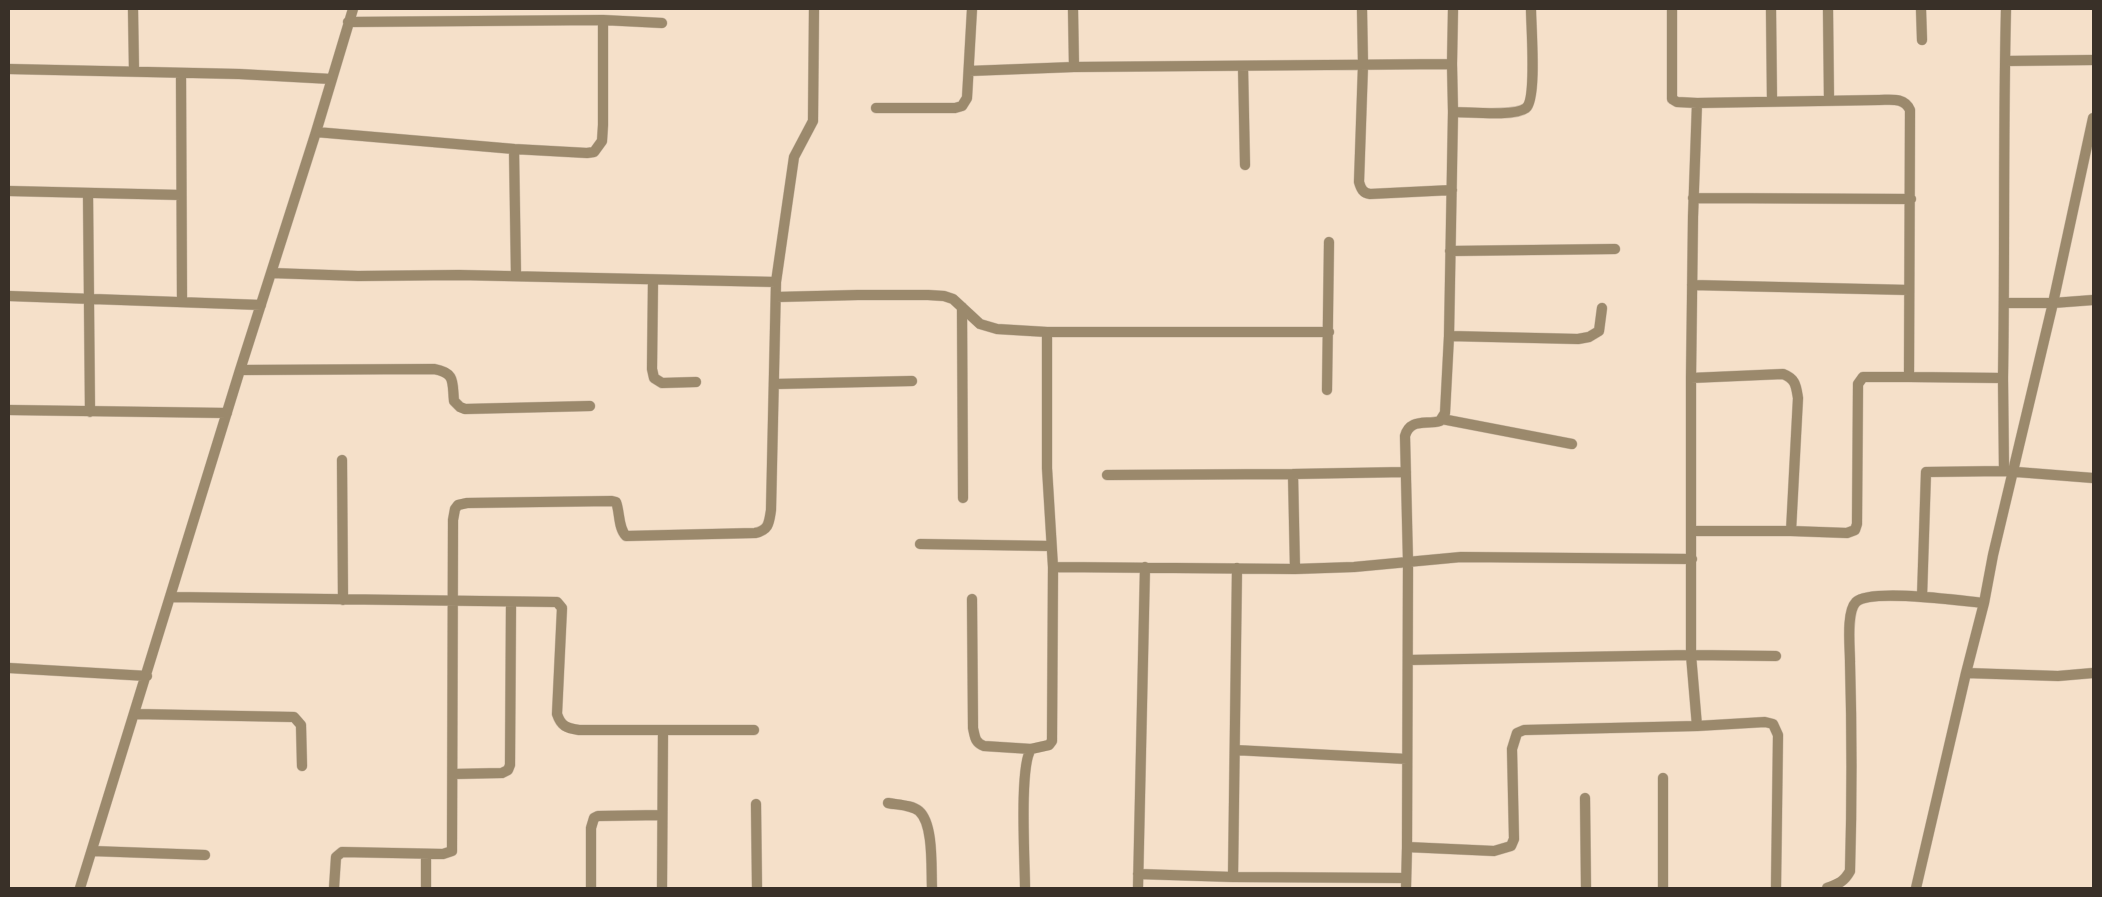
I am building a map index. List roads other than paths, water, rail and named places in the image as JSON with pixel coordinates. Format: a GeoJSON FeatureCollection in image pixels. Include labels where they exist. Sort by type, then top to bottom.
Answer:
{"type":"FeatureCollection","features":[{"type":"Feature","properties":{"kind":"street"},"geometry":{"type":"LineString","coordinates":[[133,9],[134,71]]}},
{"type":"Feature","properties":{"kind":"street"},"geometry":{"type":"LineString","coordinates":[[80,888],[353,9]]}},
{"type":"Feature","properties":{"kind":"street"},"geometry":{"type":"LineString","coordinates":[[334,888],[335,864],[338,854],[342,852],[447,854],[452,851],[453,520],[455,509],[458,505],[467,503],[612,501],[616,502],[623,532],[626,536],[764,531],[769,522],[775,384],[776,282],[794,157],[813,121],[814,9]]}},
{"type":"Feature","properties":{"kind":"street"},"geometry":{"type":"LineString","coordinates":[[876,108],[954,108],[962,106],[967,98],[972,9]]}},
{"type":"Feature","properties":{"kind":"street"},"geometry":{"type":"LineString","coordinates":[[1074,9],[1074,67]]}},
{"type":"Feature","properties":{"kind":"street"},"geometry":{"type":"LineString","coordinates":[[1362,9],[1363,65],[1359,182],[1361,189],[1365,193],[1370,194],[1452,190]]}},
{"type":"Feature","properties":{"kind":"street"},"geometry":{"type":"LineString","coordinates":[[1442,419],[1446,403],[1449,336],[1453,9]]}},
{"type":"Feature","properties":{"kind":"street"},"geometry":{"type":"LineString","coordinates":[[1453,112],[1511,112],[1526,108],[1531,101],[1533,86],[1531,9]]}},
{"type":"Feature","properties":{"kind":"street"},"geometry":{"type":"LineString","coordinates":[[1672,9],[1672,99],[1678,102],[1897,100],[1904,101],[1908,105],[1910,110],[1911,199],[1909,377]]}},
{"type":"Feature","properties":{"kind":"street"},"geometry":{"type":"LineString","coordinates":[[1771,9],[1772,101]]}},
{"type":"Feature","properties":{"kind":"street"},"geometry":{"type":"LineString","coordinates":[[1828,9],[1829,101]]}},
{"type":"Feature","properties":{"kind":"street"},"geometry":{"type":"LineString","coordinates":[[1921,9],[1922,40]]}},
{"type":"Feature","properties":{"kind":"street"},"geometry":{"type":"LineString","coordinates":[[2006,9],[2003,378],[2009,472]]}},
{"type":"Feature","properties":{"kind":"street"},"geometry":{"type":"LineString","coordinates":[[348,22],[603,20],[662,23]]}},
{"type":"Feature","properties":{"kind":"street"},"geometry":{"type":"LineString","coordinates":[[316,132],[514,149],[594,152],[602,141],[604,107],[603,20]]}},
{"type":"Feature","properties":{"kind":"street"},"geometry":{"type":"LineString","coordinates":[[2005,61],[2093,60]]}},
{"type":"Feature","properties":{"kind":"street"},"geometry":{"type":"LineString","coordinates":[[969,71],[1074,67],[1452,64]]}},
{"type":"Feature","properties":{"kind":"street"},"geometry":{"type":"LineString","coordinates":[[1243,66],[1245,165]]}},
{"type":"Feature","properties":{"kind":"street"},"geometry":{"type":"LineString","coordinates":[[9,69],[134,71],[332,79]]}},
{"type":"Feature","properties":{"kind":"street"},"geometry":{"type":"LineString","coordinates":[[181,73],[182,302]]}},
{"type":"Feature","properties":{"kind":"street"},"geometry":{"type":"LineString","coordinates":[[1697,103],[1693,198],[1691,378],[1691,655],[1697,726]]}},
{"type":"Feature","properties":{"kind":"street"},"geometry":{"type":"LineString","coordinates":[[1916,888],[1984,603],[2009,472],[2053,303],[2093,118]]}},
{"type":"Feature","properties":{"kind":"street"},"geometry":{"type":"LineString","coordinates":[[514,149],[516,276]]}},
{"type":"Feature","properties":{"kind":"street"},"geometry":{"type":"LineString","coordinates":[[9,191],[181,195]]}},
{"type":"Feature","properties":{"kind":"street"},"geometry":{"type":"LineString","coordinates":[[88,193],[90,412]]}},
{"type":"Feature","properties":{"kind":"street"},"geometry":{"type":"LineString","coordinates":[[1693,198],[1911,199]]}},
{"type":"Feature","properties":{"kind":"street"},"geometry":{"type":"LineString","coordinates":[[1328,390],[1329,242]]}},
{"type":"Feature","properties":{"kind":"street"},"geometry":{"type":"LineString","coordinates":[[1450,251],[1615,249]]}},
{"type":"Feature","properties":{"kind":"street"},"geometry":{"type":"LineString","coordinates":[[271,273],[776,282]]}},
{"type":"Feature","properties":{"kind":"street"},"geometry":{"type":"LineString","coordinates":[[654,280],[652,369],[654,378],[662,383],[696,382]]}},
{"type":"Feature","properties":{"kind":"street"},"geometry":{"type":"LineString","coordinates":[[1692,285],[1909,290]]}},
{"type":"Feature","properties":{"kind":"street"},"geometry":{"type":"LineString","coordinates":[[776,297],[928,295],[953,299],[980,324],[997,329],[1047,332],[1329,332]]}},
{"type":"Feature","properties":{"kind":"street"},"geometry":{"type":"LineString","coordinates":[[9,296],[261,305]]}},
{"type":"Feature","properties":{"kind":"street"},"geometry":{"type":"LineString","coordinates":[[2004,303],[2053,303],[2093,300]]}},
{"type":"Feature","properties":{"kind":"street"},"geometry":{"type":"LineString","coordinates":[[962,307],[963,498]]}},
{"type":"Feature","properties":{"kind":"street"},"geometry":{"type":"LineString","coordinates":[[1449,336],[1578,339],[1589,337],[1598,331],[1602,308]]}},
{"type":"Feature","properties":{"kind":"street"},"geometry":{"type":"LineString","coordinates":[[972,599],[975,740],[984,746],[1031,749],[1049,745],[1052,741],[1053,567],[1047,468],[1047,332]]}},
{"type":"Feature","properties":{"kind":"street"},"geometry":{"type":"LineString","coordinates":[[240,370],[434,369],[445,371],[449,374],[452,381],[454,401],[465,409],[590,406]]}},
{"type":"Feature","properties":{"kind":"street"},"geometry":{"type":"LineString","coordinates":[[1691,378],[1783,374],[1791,377],[1795,383],[1798,398],[1791,531]]}},
{"type":"Feature","properties":{"kind":"street"},"geometry":{"type":"LineString","coordinates":[[1691,531],[1848,533],[1855,530],[1857,524],[1858,384],[1863,377],[2003,378]]}},
{"type":"Feature","properties":{"kind":"street"},"geometry":{"type":"LineString","coordinates":[[775,384],[912,381]]}},
{"type":"Feature","properties":{"kind":"street"},"geometry":{"type":"LineString","coordinates":[[9,410],[227,413]]}},
{"type":"Feature","properties":{"kind":"street"},"geometry":{"type":"LineString","coordinates":[[1138,874],[1406,883],[1408,562],[1405,436],[1407,428],[1411,425],[1436,422],[1442,419],[1572,444]]}},
{"type":"Feature","properties":{"kind":"street"},"geometry":{"type":"LineString","coordinates":[[342,460],[343,600]]}},
{"type":"Feature","properties":{"kind":"street"},"geometry":{"type":"LineString","coordinates":[[1107,475],[1406,472]]}},
{"type":"Feature","properties":{"kind":"street"},"geometry":{"type":"LineString","coordinates":[[1922,597],[1926,472],[2009,472],[2093,478]]}},
{"type":"Feature","properties":{"kind":"street"},"geometry":{"type":"LineString","coordinates":[[1292,474],[1295,569]]}},
{"type":"Feature","properties":{"kind":"street"},"geometry":{"type":"LineString","coordinates":[[920,544],[1051,546]]}},
{"type":"Feature","properties":{"kind":"street"},"geometry":{"type":"LineString","coordinates":[[1053,567],[1295,569],[1354,567],[1461,557],[1692,559]]}},
{"type":"Feature","properties":{"kind":"street"},"geometry":{"type":"LineString","coordinates":[[1138,888],[1145,567]]}},
{"type":"Feature","properties":{"kind":"street"},"geometry":{"type":"LineString","coordinates":[[1233,877],[1237,568]]}},
{"type":"Feature","properties":{"kind":"street"},"geometry":{"type":"LineString","coordinates":[[171,597],[511,603],[554,602],[560,604],[562,608],[557,714],[560,722],[566,728],[579,730],[754,730]]}},
{"type":"Feature","properties":{"kind":"street"},"geometry":{"type":"LineString","coordinates":[[1827,888],[1846,879],[1850,871],[1852,802],[1851,609],[1856,602],[1864,598],[1922,597],[1984,603]]}},
{"type":"Feature","properties":{"kind":"street"},"geometry":{"type":"LineString","coordinates":[[453,774],[502,773],[508,770],[510,765],[511,603]]}},
{"type":"Feature","properties":{"kind":"street"},"geometry":{"type":"LineString","coordinates":[[1408,660],[1691,655],[1776,656]]}},
{"type":"Feature","properties":{"kind":"street"},"geometry":{"type":"LineString","coordinates":[[9,668],[147,676]]}},
{"type":"Feature","properties":{"kind":"street"},"geometry":{"type":"LineString","coordinates":[[1966,673],[2058,676],[2093,673]]}},
{"type":"Feature","properties":{"kind":"street"},"geometry":{"type":"LineString","coordinates":[[135,714],[294,717],[301,725],[302,766]]}},
{"type":"Feature","properties":{"kind":"street"},"geometry":{"type":"LineString","coordinates":[[1407,847],[1494,851],[1511,846],[1514,839],[1512,749],[1517,733],[1524,730],[1697,726],[1765,722],[1773,724],[1778,735],[1776,888]]}},
{"type":"Feature","properties":{"kind":"street"},"geometry":{"type":"LineString","coordinates":[[662,888],[663,730]]}},
{"type":"Feature","properties":{"kind":"street"},"geometry":{"type":"LineString","coordinates":[[1025,888],[1026,765],[1031,749]]}},
{"type":"Feature","properties":{"kind":"street"},"geometry":{"type":"LineString","coordinates":[[1235,750],[1407,759]]}},
{"type":"Feature","properties":{"kind":"street"},"geometry":{"type":"LineString","coordinates":[[1663,888],[1664,778]]}},
{"type":"Feature","properties":{"kind":"street"},"geometry":{"type":"LineString","coordinates":[[1585,798],[1586,888]]}},
{"type":"Feature","properties":{"kind":"street"},"geometry":{"type":"LineString","coordinates":[[888,803],[913,808],[924,816],[929,829],[932,888]]}},
{"type":"Feature","properties":{"kind":"street"},"geometry":{"type":"LineString","coordinates":[[756,804],[757,888]]}},
{"type":"Feature","properties":{"kind":"street"},"geometry":{"type":"LineString","coordinates":[[591,888],[591,828],[594,818],[598,816],[662,815]]}},
{"type":"Feature","properties":{"kind":"street"},"geometry":{"type":"LineString","coordinates":[[92,851],[205,855]]}},
{"type":"Feature","properties":{"kind":"street"},"geometry":{"type":"LineString","coordinates":[[426,854],[426,888]]}}]}
